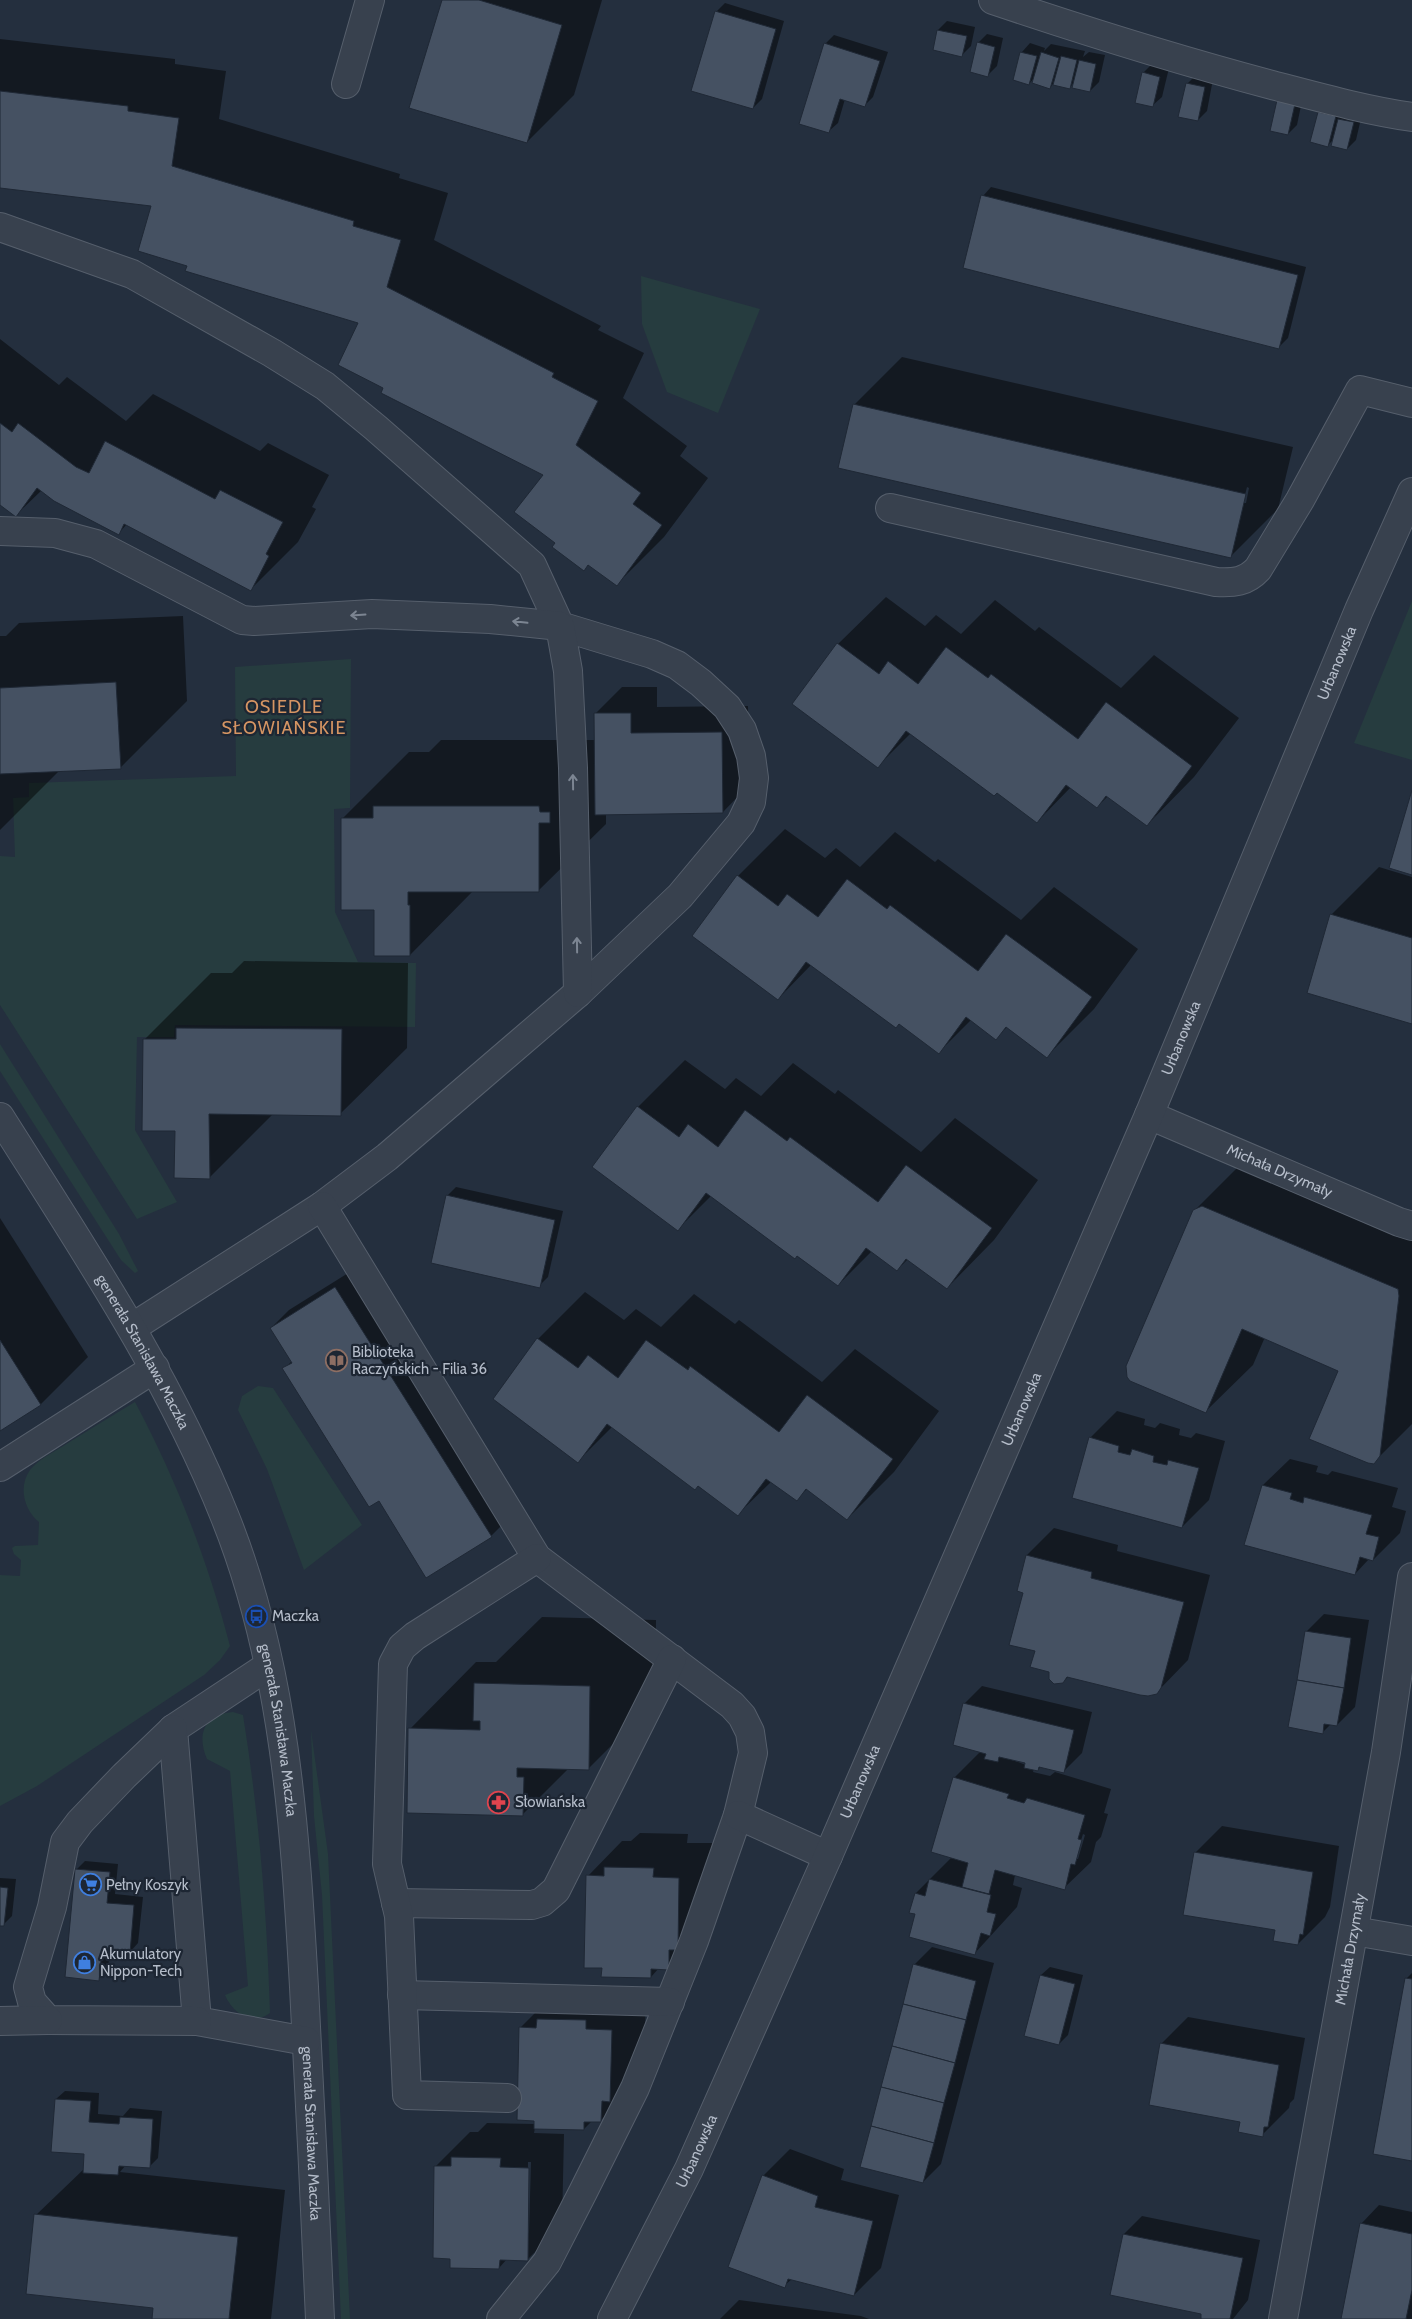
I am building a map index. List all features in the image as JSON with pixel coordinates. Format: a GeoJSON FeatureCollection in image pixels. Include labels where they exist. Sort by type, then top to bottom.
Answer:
{"type":"FeatureCollection","features":[{"type":"Feature","properties":{"kind":"street"},"geometry":{"type":"LineString","coordinates":[[346,84],[370,0]]}},
{"type":"Feature","properties":{"kind":"street"},"geometry":{"type":"LineString","coordinates":[[993,0],[1074,28],[1213,70],[1351,106],[1412,117]]}},
{"type":"Feature","properties":{"kind":"street"},"geometry":{"type":"LineString","coordinates":[[0,227],[132,274],[272,353],[325,386],[376,428],[532,565],[560,626],[568,671],[573,768],[578,993]]}},
{"type":"Feature","properties":{"kind":"street"},"geometry":{"type":"LineString","coordinates":[[890,508],[1216,582],[1235,583],[1252,576],[1258,569],[1300,500],[1360,390],[1412,403]]}},
{"type":"Feature","properties":{"kind":"street","name":"Urbanowska"},"geometry":{"type":"LineString","coordinates":[[612,2319],[689,2169],[828,1856],[1149,1115],[1359,610],[1412,492]]}},
{"type":"Feature","properties":{"kind":"street"},"geometry":{"type":"LineString","coordinates":[[0,531],[54,533],[96,544],[242,620],[254,621],[372,614],[490,619],[560,626],[652,654],[677,666],[701,683],[728,707],[747,742],[754,778],[751,802],[741,823],[720,850],[680,896],[578,993],[386,1158],[322,1206],[132,1327]]}},
{"type":"Feature","properties":{"kind":"street","name":"Michała Drzymały"},"geometry":{"type":"LineString","coordinates":[[1149,1115],[1412,1226]]}},
{"type":"Feature","properties":{"kind":"street","name":"generała Stanisława Maczka"},"geometry":{"type":"LineString","coordinates":[[0,1117],[132,1327],[155,1368],[182,1420],[226,1519],[244,1572],[268,1666],[287,1771],[298,1876],[320,2319]]}},
{"type":"Feature","properties":{"kind":"street"},"geometry":{"type":"LineString","coordinates":[[322,1206],[537,1558],[732,1705],[742,1716],[750,1732],[754,1753],[738,1815],[694,1941],[635,2088],[548,2262],[501,2319]]}},
{"type":"Feature","properties":{"kind":"street"},"geometry":{"type":"LineString","coordinates":[[0,1467],[155,1368]]}},
{"type":"Feature","properties":{"kind":"street"},"geometry":{"type":"LineString","coordinates":[[507,2098],[407,2095],[399,1916],[387,1864],[394,1664],[402,1647],[415,1636],[537,1558]]}},
{"type":"Feature","properties":{"kind":"street","name":"Michała Drzymały"},"geometry":{"type":"LineString","coordinates":[[1283,2319],[1386,1752],[1412,1577]]}},
{"type":"Feature","properties":{"kind":"street"},"geometry":{"type":"LineString","coordinates":[[396,1903],[532,1904],[551,1897],[672,1659]]}},
{"type":"Feature","properties":{"kind":"street"},"geometry":{"type":"LineString","coordinates":[[48,2020],[32,2002],[28,1987],[52,1907],[65,1842],[80,1822],[173,1729],[268,1666]]}},
{"type":"Feature","properties":{"kind":"street"},"geometry":{"type":"LineString","coordinates":[[173,1729],[197,2021]]}},
{"type":"Feature","properties":{"kind":"street"},"geometry":{"type":"LineString","coordinates":[[738,1815],[828,1856]]}},
{"type":"Feature","properties":{"kind":"street"},"geometry":{"type":"LineString","coordinates":[[1354,1931],[1412,1941]]}},
{"type":"Feature","properties":{"kind":"street"},"geometry":{"type":"LineString","coordinates":[[402,1995],[670,2002]]}},
{"type":"Feature","properties":{"kind":"street"},"geometry":{"type":"LineString","coordinates":[[0,2021],[197,2021],[306,2041]]}},
{"type":"Feature","properties":{"kind":"green space"},"geometry":{"type":"Polygon","coordinates":[[[641,276],[760,309],[718,413],[667,392],[642,324],[641,276]]]}},
{"type":"Feature","properties":{"kind":"green space"},"geometry":{"type":"Polygon","coordinates":[[[1412,601],[1412,760],[1354,743],[1412,601]]]}},
{"type":"Feature","properties":{"kind":"green space"},"geometry":{"type":"Polygon","coordinates":[[[351,659],[350,808],[334,809],[335,912],[358,962],[416,963],[415,1027],[175,1025],[174,1037],[137,1037],[135,1130],[177,1202],[137,1219],[0,1005],[0,856],[15,857],[13,798],[29,797],[29,783],[236,776],[235,667],[351,659]]]}},
{"type":"Feature","properties":{"kind":"green space"},"geometry":{"type":"Polygon","coordinates":[[[0,1044],[119,1234],[138,1271],[135,1273],[121,1260],[0,1071],[0,1044]]]}},
{"type":"Feature","properties":{"kind":"green space"},"geometry":{"type":"Polygon","coordinates":[[[258,1386],[273,1388],[362,1525],[304,1570],[267,1469],[238,1410],[242,1396],[258,1386]]]}},
{"type":"Feature","properties":{"kind":"green space"},"geometry":{"type":"Polygon","coordinates":[[[135,1402],[164,1461],[190,1521],[212,1583],[230,1646],[220,1660],[204,1675],[37,1786],[0,1806],[0,1575],[20,1576],[21,1560],[14,1554],[12,1548],[15,1546],[38,1545],[39,1522],[26,1505],[24,1498],[26,1477],[30,1470],[43,1458],[135,1402]]]}},
{"type":"Feature","properties":{"kind":"green space"},"geometry":{"type":"Polygon","coordinates":[[[233,1712],[243,1715],[258,1826],[267,1938],[270,2013],[256,2018],[244,2016],[238,2012],[228,2002],[225,1995],[248,1986],[230,1771],[207,1759],[202,1741],[205,1727],[210,1721],[223,1714],[233,1712]]]}},
{"type":"Feature","properties":{"kind":"green space"},"geometry":{"type":"Polygon","coordinates":[[[311,1730],[328,1854],[350,2319],[341,2319],[322,1895],[314,1816],[311,1730]]]}},
{"type":"Feature","properties":{"kind":"building"},"geometry":{"type":"Polygon","coordinates":[[[442,0],[479,0],[562,25],[527,143],[409,108],[442,0]]]}},
{"type":"Feature","properties":{"kind":"building"},"geometry":{"type":"Polygon","coordinates":[[[715,11],[776,29],[753,109],[691,91],[715,11]]]}},
{"type":"Feature","properties":{"kind":"building"},"geometry":{"type":"Polygon","coordinates":[[[937,30],[967,36],[962,57],[933,50],[937,30]]]}},
{"type":"Feature","properties":{"kind":"building"},"geometry":{"type":"Polygon","coordinates":[[[977,42],[995,47],[988,77],[970,72],[977,42]]]}},
{"type":"Feature","properties":{"kind":"building"},"geometry":{"type":"Polygon","coordinates":[[[824,43],[880,61],[865,107],[840,99],[829,133],[799,124],[824,43]]]}},
{"type":"Feature","properties":{"kind":"building"},"geometry":{"type":"Polygon","coordinates":[[[1020,52],[1037,56],[1029,85],[1013,80],[1020,52]]]}},
{"type":"Feature","properties":{"kind":"building"},"geometry":{"type":"Polygon","coordinates":[[[1041,52],[1059,58],[1050,89],[1032,83],[1041,52]]]}},
{"type":"Feature","properties":{"kind":"building"},"geometry":{"type":"Polygon","coordinates":[[[1061,56],[1077,60],[1070,89],[1053,85],[1061,56]]]}},
{"type":"Feature","properties":{"kind":"building"},"geometry":{"type":"Polygon","coordinates":[[[1079,60],[1096,64],[1090,92],[1072,88],[1079,60]]]}},
{"type":"Feature","properties":{"kind":"building"},"geometry":{"type":"Polygon","coordinates":[[[1142,72],[1160,77],[1153,107],[1135,103],[1142,72]]]}},
{"type":"Feature","properties":{"kind":"building"},"geometry":{"type":"Polygon","coordinates":[[[1186,83],[1205,87],[1198,121],[1178,117],[1186,83]]]}},
{"type":"Feature","properties":{"kind":"building"},"geometry":{"type":"Polygon","coordinates":[[[0,91],[128,106],[128,111],[179,118],[172,166],[354,221],[353,226],[401,240],[387,287],[554,373],[552,377],[598,401],[576,445],[641,493],[633,504],[662,525],[617,586],[588,565],[584,571],[552,547],[555,543],[514,512],[543,475],[381,393],[383,388],[338,365],[358,323],[185,271],[187,266],[138,251],[151,206],[0,188],[0,91]]]}},
{"type":"Feature","properties":{"kind":"building"},"geometry":{"type":"Polygon","coordinates":[[[1277,100],[1295,104],[1288,135],[1270,131],[1277,100]]]}},
{"type":"Feature","properties":{"kind":"building"},"geometry":{"type":"Polygon","coordinates":[[[1318,112],[1336,116],[1328,147],[1310,142],[1318,112]]]}},
{"type":"Feature","properties":{"kind":"building"},"geometry":{"type":"Polygon","coordinates":[[[1338,119],[1354,122],[1347,150],[1331,146],[1338,119]]]}},
{"type":"Feature","properties":{"kind":"building"},"geometry":{"type":"Polygon","coordinates":[[[981,195],[1298,275],[1279,349],[963,268],[981,195]]]}},
{"type":"Feature","properties":{"kind":"building"},"geometry":{"type":"Polygon","coordinates":[[[853,404],[1246,494],[1231,558],[838,468],[853,404]]]}},
{"type":"Feature","properties":{"kind":"building"},"geometry":{"type":"Polygon","coordinates":[[[0,423],[12,432],[18,423],[76,467],[89,473],[105,441],[215,499],[220,490],[283,522],[266,554],[269,556],[251,591],[124,524],[119,535],[54,501],[37,488],[16,517],[0,505],[0,423]]]}},
{"type":"Feature","properties":{"kind":"building"},"geometry":{"type":"Polygon","coordinates":[[[837,643],[879,674],[888,661],[918,684],[946,647],[988,678],[991,674],[1078,739],[1106,702],[1192,766],[1147,826],[1106,796],[1097,808],[1066,785],[1037,823],[997,793],[994,796],[906,731],[878,768],[792,704],[837,643]]]}},
{"type":"Feature","properties":{"kind":"building"},"geometry":{"type":"Polygon","coordinates":[[[116,682],[121,769],[0,774],[0,688],[116,682]]]}},
{"type":"Feature","properties":{"kind":"building"},"geometry":{"type":"Polygon","coordinates":[[[594,713],[631,713],[631,733],[722,732],[723,813],[595,815],[594,713]]]}},
{"type":"Feature","properties":{"kind":"building"},"geometry":{"type":"Polygon","coordinates":[[[1412,790],[1412,875],[1389,868],[1412,790]]]}},
{"type":"Feature","properties":{"kind":"building"},"geometry":{"type":"Polygon","coordinates":[[[373,806],[539,806],[540,812],[550,812],[550,823],[539,823],[539,892],[408,892],[408,905],[410,905],[410,956],[374,956],[374,910],[341,910],[341,818],[373,818],[373,806]]]}},
{"type":"Feature","properties":{"kind":"building"},"geometry":{"type":"Polygon","coordinates":[[[737,875],[778,906],[787,894],[818,917],[847,879],[887,909],[890,905],[978,971],[1006,934],[1092,997],[1047,1058],[1006,1027],[996,1040],[966,1017],[939,1054],[899,1024],[896,1028],[806,962],[778,1000],[692,936],[737,875]]]}},
{"type":"Feature","properties":{"kind":"building"},"geometry":{"type":"Polygon","coordinates":[[[1330,914],[1412,938],[1412,1024],[1307,993],[1330,914]]]}},
{"type":"Feature","properties":{"kind":"building"},"geometry":{"type":"Polygon","coordinates":[[[176,1028],[342,1029],[341,1116],[209,1114],[210,1179],[174,1178],[175,1131],[142,1131],[143,1039],[176,1039],[176,1028]]]}},
{"type":"Feature","properties":{"kind":"building"},"geometry":{"type":"Polygon","coordinates":[[[637,1106],[679,1137],[688,1124],[718,1147],[745,1110],[787,1141],[790,1137],[878,1202],[906,1165],[992,1228],[947,1289],[906,1259],[897,1271],[866,1248],[838,1286],[797,1256],[795,1259],[706,1193],[678,1231],[592,1167],[637,1106]]]}},
{"type":"Feature","properties":{"kind":"building"},"geometry":{"type":"Polygon","coordinates":[[[446,1195],[555,1220],[540,1288],[431,1263],[446,1195]]]}},
{"type":"Feature","properties":{"kind":"building"},"geometry":{"type":"Polygon","coordinates":[[[1202,1206],[1398,1289],[1399,1296],[1380,1456],[1374,1464],[1309,1439],[1338,1371],[1242,1329],[1206,1413],[1130,1381],[1127,1377],[1126,1366],[1193,1210],[1202,1206]]]}},
{"type":"Feature","properties":{"kind":"building"},"geometry":{"type":"Polygon","coordinates":[[[335,1287],[492,1537],[426,1578],[379,1501],[369,1507],[282,1368],[292,1363],[270,1328],[335,1287]]]}},
{"type":"Feature","properties":{"kind":"building"},"geometry":{"type":"Polygon","coordinates":[[[537,1338],[578,1368],[588,1355],[618,1378],[646,1340],[688,1370],[690,1366],[779,1432],[807,1395],[893,1459],[847,1520],[806,1489],[797,1501],[766,1479],[738,1516],[698,1486],[695,1490],[607,1424],[578,1463],[493,1399],[537,1338]]]}},
{"type":"Feature","properties":{"kind":"building"},"geometry":{"type":"Polygon","coordinates":[[[0,1340],[41,1405],[0,1431],[0,1340]]]}},
{"type":"Feature","properties":{"kind":"building"},"geometry":{"type":"Polygon","coordinates":[[[1089,1437],[1119,1446],[1118,1452],[1130,1455],[1132,1449],[1154,1456],[1153,1462],[1167,1465],[1168,1460],[1199,1468],[1182,1528],[1072,1498],[1089,1437]]]}},
{"type":"Feature","properties":{"kind":"building"},"geometry":{"type":"Polygon","coordinates":[[[1262,1485],[1292,1493],[1290,1499],[1303,1503],[1304,1497],[1372,1515],[1366,1534],[1379,1537],[1373,1561],[1360,1557],[1355,1575],[1244,1545],[1262,1485]]]}},
{"type":"Feature","properties":{"kind":"building"},"geometry":{"type":"Polygon","coordinates":[[[1026,1555],[1092,1572],[1091,1578],[1184,1602],[1161,1688],[1157,1694],[1140,1695],[1067,1677],[1063,1683],[1054,1684],[1049,1679],[1049,1672],[1030,1667],[1035,1651],[1009,1645],[1023,1593],[1017,1591],[1026,1555]]]}},
{"type":"Feature","properties":{"kind":"building"},"geometry":{"type":"Polygon","coordinates":[[[1305,1631],[1351,1638],[1344,1688],[1297,1680],[1305,1631]]]}},
{"type":"Feature","properties":{"kind":"building"},"geometry":{"type":"Polygon","coordinates":[[[1297,1680],[1344,1688],[1337,1726],[1324,1724],[1323,1734],[1288,1727],[1297,1680]]]}},
{"type":"Feature","properties":{"kind":"building"},"geometry":{"type":"Polygon","coordinates":[[[474,1683],[590,1686],[589,1770],[517,1768],[517,1777],[524,1777],[523,1816],[407,1813],[408,1728],[480,1730],[480,1721],[473,1721],[474,1683]]]}},
{"type":"Feature","properties":{"kind":"building"},"geometry":{"type":"Polygon","coordinates":[[[963,1703],[1074,1730],[1064,1773],[1039,1767],[1038,1771],[1024,1768],[1025,1763],[999,1757],[998,1762],[984,1759],[986,1754],[953,1745],[963,1703]]]}},
{"type":"Feature","properties":{"kind":"building"},"geometry":{"type":"Polygon","coordinates":[[[953,1777],[1009,1794],[1007,1798],[1024,1803],[1027,1798],[1085,1815],[1078,1839],[1082,1840],[1075,1865],[1071,1864],[1065,1890],[995,1870],[989,1894],[962,1887],[968,1863],[931,1852],[953,1777]]]}},
{"type":"Feature","properties":{"kind":"building"},"geometry":{"type":"Polygon","coordinates":[[[1194,1852],[1313,1872],[1303,1935],[1300,1934],[1298,1945],[1273,1941],[1275,1930],[1183,1915],[1194,1852]]]}},
{"type":"Feature","properties":{"kind":"building"},"geometry":{"type":"Polygon","coordinates":[[[604,1867],[654,1868],[653,1877],[679,1878],[678,1950],[669,1950],[669,1970],[651,1969],[651,1978],[601,1977],[602,1968],[584,1968],[586,1875],[604,1876],[604,1867]]]}},
{"type":"Feature","properties":{"kind":"building"},"geometry":{"type":"Polygon","coordinates":[[[75,1869],[110,1872],[107,1903],[134,1905],[130,1953],[102,1951],[99,1981],[65,1977],[75,1869]]]}},
{"type":"Feature","properties":{"kind":"building"},"geometry":{"type":"Polygon","coordinates":[[[929,1879],[991,1895],[987,1912],[996,1914],[990,1936],[981,1933],[975,1955],[909,1937],[915,1914],[909,1913],[915,1893],[925,1896],[929,1879]]]}},
{"type":"Feature","properties":{"kind":"building"},"geometry":{"type":"Polygon","coordinates":[[[0,1887],[8,1888],[4,1926],[0,1926],[0,1887]]]}},
{"type":"Feature","properties":{"kind":"building"},"geometry":{"type":"Polygon","coordinates":[[[913,1964],[976,1981],[966,2020],[903,2004],[913,1964]]]}},
{"type":"Feature","properties":{"kind":"building"},"geometry":{"type":"Polygon","coordinates":[[[1040,1975],[1075,1984],[1059,2045],[1024,2036],[1040,1975]]]}},
{"type":"Feature","properties":{"kind":"building"},"geometry":{"type":"Polygon","coordinates":[[[1405,1978],[1412,1979],[1412,2161],[1373,2154],[1405,1978]]]}},
{"type":"Feature","properties":{"kind":"building"},"geometry":{"type":"Polygon","coordinates":[[[903,2004],[966,2020],[955,2063],[892,2046],[903,2004]]]}},
{"type":"Feature","properties":{"kind":"building"},"geometry":{"type":"Polygon","coordinates":[[[537,2019],[586,2020],[586,2029],[612,2030],[610,2102],[602,2101],[601,2122],[584,2122],[584,2130],[534,2129],[534,2121],[517,2120],[519,2027],[536,2028],[537,2019]]]}},
{"type":"Feature","properties":{"kind":"building"},"geometry":{"type":"Polygon","coordinates":[[[1160,2043],[1279,2065],[1268,2127],[1264,2127],[1263,2137],[1238,2132],[1240,2122],[1149,2105],[1160,2043]]]}},
{"type":"Feature","properties":{"kind":"building"},"geometry":{"type":"Polygon","coordinates":[[[892,2046],[955,2063],[944,2103],[881,2087],[892,2046]]]}},
{"type":"Feature","properties":{"kind":"building"},"geometry":{"type":"Polygon","coordinates":[[[881,2087],[944,2103],[934,2143],[871,2126],[881,2087]]]}},
{"type":"Feature","properties":{"kind":"building"},"geometry":{"type":"Polygon","coordinates":[[[55,2099],[91,2101],[89,2122],[119,2124],[120,2117],[153,2119],[150,2168],[119,2166],[118,2175],[83,2173],[84,2154],[51,2152],[55,2099]]]}},
{"type":"Feature","properties":{"kind":"building"},"geometry":{"type":"Polygon","coordinates":[[[871,2126],[934,2143],[923,2183],[860,2167],[871,2126]]]}},
{"type":"Feature","properties":{"kind":"building"},"geometry":{"type":"Polygon","coordinates":[[[451,2157],[501,2158],[500,2167],[529,2168],[528,2261],[500,2260],[499,2269],[450,2268],[450,2259],[433,2258],[434,2166],[451,2166],[451,2157]]]}},
{"type":"Feature","properties":{"kind":"building"},"geometry":{"type":"Polygon","coordinates":[[[762,2175],[818,2196],[815,2207],[873,2221],[854,2296],[788,2279],[785,2288],[728,2267],[762,2175]]]}},
{"type":"Feature","properties":{"kind":"building"},"geometry":{"type":"Polygon","coordinates":[[[34,2214],[238,2237],[229,2319],[152,2319],[153,2308],[26,2294],[34,2214]]]}},
{"type":"Feature","properties":{"kind":"building"},"geometry":{"type":"Polygon","coordinates":[[[1360,2223],[1412,2234],[1412,2290],[1406,2319],[1341,2319],[1360,2223]]]}},
{"type":"Feature","properties":{"kind":"building"},"geometry":{"type":"Polygon","coordinates":[[[1123,2234],[1243,2258],[1230,2319],[1201,2319],[1201,2314],[1110,2295],[1123,2234]]]}},
{"type":"Feature","properties":{"kind":"place","name":"Biblioteka Raczyńskich - Filia 36"},"geometry":{"type":"Point","coordinates":[336,1361]}},
{"type":"Feature","properties":{"kind":"place","name":"Maczka"},"geometry":{"type":"Point","coordinates":[256,1616]}},
{"type":"Feature","properties":{"kind":"place","name":"Słowiańska"},"geometry":{"type":"Point","coordinates":[499,1802]}},
{"type":"Feature","properties":{"kind":"place","name":"Pełny Koszyk"},"geometry":{"type":"Point","coordinates":[90,1885]}},
{"type":"Feature","properties":{"kind":"place","name":"Akumulatory Nippon-Tech"},"geometry":{"type":"Point","coordinates":[84,1963]}},
{"type":"Feature","properties":{"kind":"district","name":"OSIEDLE SŁOWIAŃSKIE"},"geometry":{"type":"Point","coordinates":[284,718]}}]}
